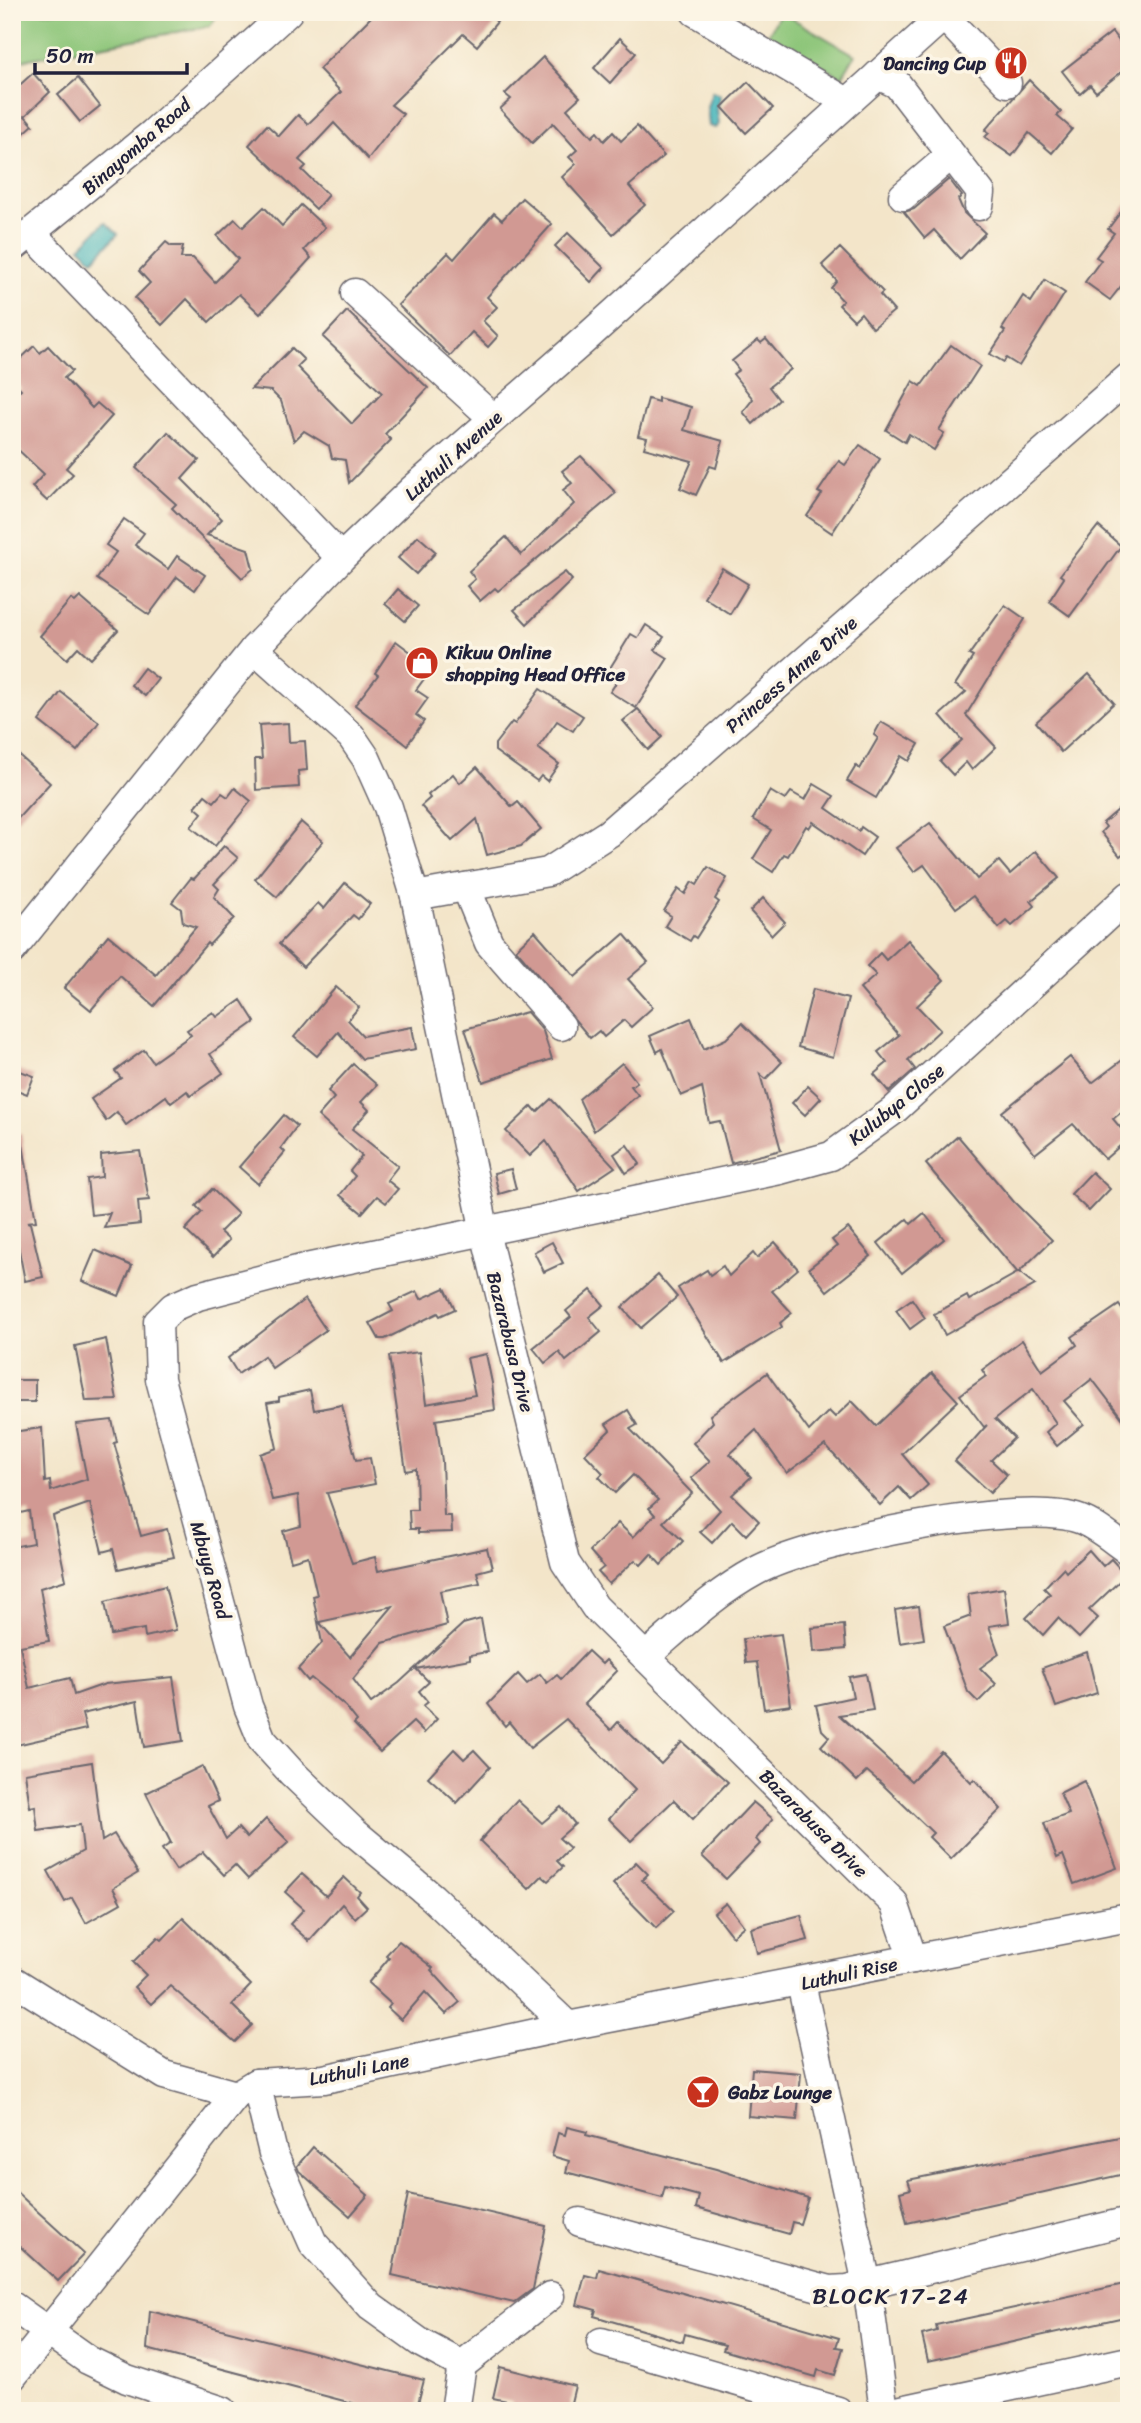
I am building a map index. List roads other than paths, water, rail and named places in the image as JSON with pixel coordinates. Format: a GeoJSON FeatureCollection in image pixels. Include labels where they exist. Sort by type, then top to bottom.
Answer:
{"type":"FeatureCollection","features":[{"type":"Feature","properties":{"kind":"street","name":"Binayomba Road"},"geometry":{"type":"LineString","coordinates":[[22,241],[153,133],[288,12]]}},
{"type":"Feature","properties":{"kind":"street"},"geometry":{"type":"LineString","coordinates":[[695,12],[847,102]]}},
{"type":"Feature","properties":{"kind":"street"},"geometry":{"type":"LineString","coordinates":[[946,14],[1007,83]]}},
{"type":"Feature","properties":{"kind":"street","name":"Luthuli Avenue"},"geometry":{"type":"LineString","coordinates":[[12,950],[254,649],[341,558],[493,418],[584,340],[946,14]]}},
{"type":"Feature","properties":{"kind":"street"},"geometry":{"type":"LineString","coordinates":[[878,75],[897,84],[981,193],[979,206]]}},
{"type":"Feature","properties":{"kind":"street"},"geometry":{"type":"LineString","coordinates":[[904,196],[951,155]]}},
{"type":"Feature","properties":{"kind":"street"},"geometry":{"type":"LineString","coordinates":[[22,241],[341,558]]}},
{"type":"Feature","properties":{"kind":"street"},"geometry":{"type":"LineString","coordinates":[[355,293],[493,418]]}},
{"type":"Feature","properties":{"kind":"street","name":"Princess Anne Drive"},"geometry":{"type":"LineString","coordinates":[[415,896],[548,873],[609,833],[1129,377]]}},
{"type":"Feature","properties":{"kind":"street","name":"Bazarabusa Drive"},"geometry":{"type":"LineString","coordinates":[[254,649],[351,736],[366,758],[388,807],[415,896],[485,1233],[565,1562],[595,1607],[894,1903],[913,1959]]}},
{"type":"Feature","properties":{"kind":"street"},"geometry":{"type":"LineString","coordinates":[[466,887],[489,943],[561,1027]]}},
{"type":"Feature","properties":{"kind":"street","name":"Kulubya Close"},"geometry":{"type":"LineString","coordinates":[[485,1233],[780,1170],[831,1156],[893,1111],[1129,895]]}},
{"type":"Feature","properties":{"kind":"street","name":"Mbuya Road"},"geometry":{"type":"LineString","coordinates":[[485,1233],[301,1269],[198,1296],[173,1307],[158,1322],[160,1379],[248,1706],[262,1740],[355,1833],[432,1897],[568,2026]]}},
{"type":"Feature","properties":{"kind":"street"},"geometry":{"type":"LineString","coordinates":[[646,1656],[708,1602],[757,1570],[844,1541],[977,1517],[1033,1511],[1080,1519],[1129,1551]]}},
{"type":"Feature","properties":{"kind":"street","name":"Luthuli Rise"},"geometry":{"type":"LineString","coordinates":[[568,2026],[801,1983],[1129,1917]]}},
{"type":"Feature","properties":{"kind":"street","name":"Luthuli Lane"},"geometry":{"type":"LineString","coordinates":[[12,1980],[164,2075],[246,2089],[324,2079],[568,2026]]}},
{"type":"Feature","properties":{"kind":"street"},"geometry":{"type":"LineString","coordinates":[[801,1983],[867,2284],[884,2411]]}},
{"type":"Feature","properties":{"kind":"street"},"geometry":{"type":"LineString","coordinates":[[12,2377],[246,2089],[313,2243],[370,2307],[421,2343],[462,2365]]}},
{"type":"Feature","properties":{"kind":"street"},"geometry":{"type":"LineString","coordinates":[[580,2222],[830,2290],[867,2284],[1129,2221]]}},
{"type":"Feature","properties":{"kind":"street"},"geometry":{"type":"LineString","coordinates":[[455,2411],[462,2365],[550,2296]]}},
{"type":"Feature","properties":{"kind":"street"},"geometry":{"type":"LineString","coordinates":[[12,2306],[88,2360],[127,2379],[223,2411]]}},
{"type":"Feature","properties":{"kind":"street"},"geometry":{"type":"LineString","coordinates":[[601,2342],[838,2411]]}},
{"type":"Feature","properties":{"kind":"street"},"geometry":{"type":"LineString","coordinates":[[897,2411],[1129,2361]]}},
{"type":"Feature","properties":{"kind":"water"},"geometry":{"type":"Polygon","coordinates":[[[712,92],[721,95],[717,109],[719,124],[716,128],[709,126],[707,107],[712,92]]]}},
{"type":"Feature","properties":{"kind":"water"},"geometry":{"type":"Polygon","coordinates":[[[105,222],[118,234],[93,260],[80,247],[105,222]]]}},
{"type":"Feature","properties":{"kind":"place","name":"Dancing Cup"},"geometry":{"type":"Point","coordinates":[1011,63]}},
{"type":"Feature","properties":{"kind":"place","name":"Kikuu Online shopping Head Office"},"geometry":{"type":"Point","coordinates":[422,663]}},
{"type":"Feature","properties":{"kind":"place","name":"Gabz Lounge"},"geometry":{"type":"Point","coordinates":[703,2092]}},
{"type":"Feature","properties":{"kind":"district","name":"BLOCK 17-24"},"geometry":{"type":"Point","coordinates":[891,2296]}}]}
